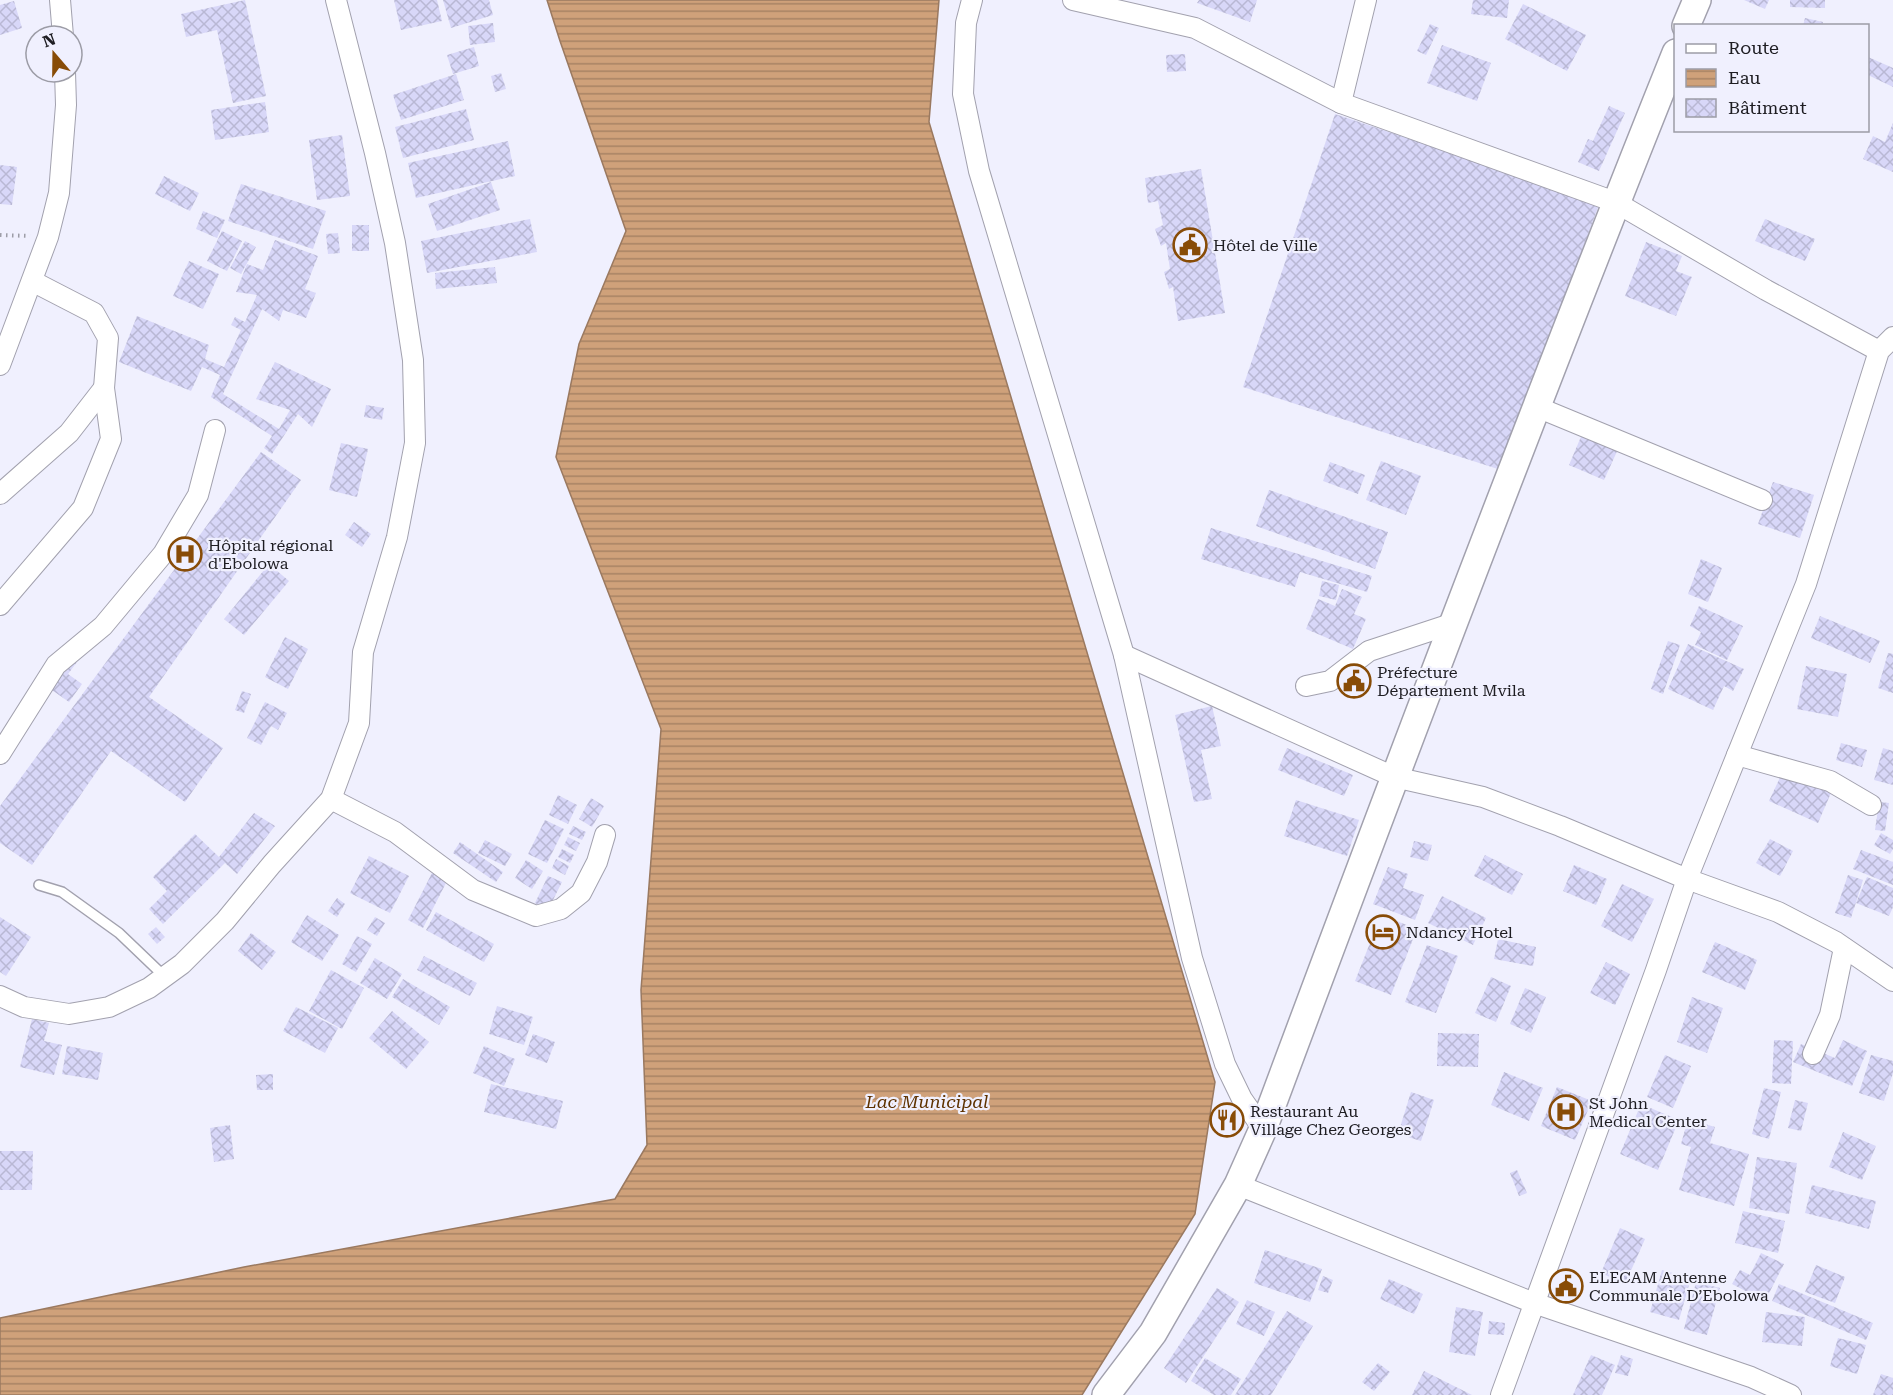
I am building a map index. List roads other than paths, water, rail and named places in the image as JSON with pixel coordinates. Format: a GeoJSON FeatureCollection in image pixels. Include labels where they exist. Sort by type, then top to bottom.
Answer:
{"type":"FeatureCollection","features":[{"type":"Feature","properties":{"kind":"street"},"geometry":{"type":"LineString","coordinates":[[60,0],[62,24]]}},
{"type":"Feature","properties":{"kind":"street"},"geometry":{"type":"LineString","coordinates":[[0,996],[24,1007],[69,1014],[109,1007],[149,988],[165,977],[182,964],[225,921],[272,864],[331,800],[359,723],[363,652],[397,537],[415,443],[413,360],[395,243],[336,0]]}},
{"type":"Feature","properties":{"kind":"street"},"geometry":{"type":"LineString","coordinates":[[972,0],[966,24],[963,94],[979,171],[1124,655],[1191,958],[1225,1064],[1242,1099],[1263,1129]]}},
{"type":"Feature","properties":{"kind":"street"},"geometry":{"type":"LineString","coordinates":[[1073,0],[1195,28],[1341,103],[1616,202],[1766,290],[1878,351]]}},
{"type":"Feature","properties":{"kind":"street"},"geometry":{"type":"LineString","coordinates":[[1341,103],[1366,0]]}},
{"type":"Feature","properties":{"kind":"street"},"geometry":{"type":"LineString","coordinates":[[1687,24],[1696,0]]}},
{"type":"Feature","properties":{"kind":"street"},"geometry":{"type":"LineString","coordinates":[[1106,1395],[1153,1333],[1238,1185],[1263,1129],[1394,777],[1674,57]]}},
{"type":"Feature","properties":{"kind":"street"},"geometry":{"type":"LineString","coordinates":[[0,365],[48,237],[58,193],[66,105],[65,84]]}},
{"type":"Feature","properties":{"kind":"street"},"geometry":{"type":"LineString","coordinates":[[0,605],[83,508],[111,440],[104,388],[108,338],[94,313],[32,281]]}},
{"type":"Feature","properties":{"kind":"street"},"geometry":{"type":"LineString","coordinates":[[1501,1395],[1687,879],[1806,584],[1878,351],[1893,337]]}},
{"type":"Feature","properties":{"kind":"street"},"geometry":{"type":"LineString","coordinates":[[0,494],[69,433],[104,388]]}},
{"type":"Feature","properties":{"kind":"street"},"geometry":{"type":"LineString","coordinates":[[1537,407],[1762,500]]}},
{"type":"Feature","properties":{"kind":"street"},"geometry":{"type":"LineString","coordinates":[[0,754],[56,665],[103,626],[163,554],[198,495],[214,430]]}},
{"type":"Feature","properties":{"kind":"street"},"geometry":{"type":"LineString","coordinates":[[1306,686],[1330,681],[1369,651],[1454,622]]}},
{"type":"Feature","properties":{"kind":"street"},"geometry":{"type":"LineString","coordinates":[[1124,655],[1394,777],[1483,797],[1560,826],[1687,879],[1778,912],[1844,948],[1893,981]]}},
{"type":"Feature","properties":{"kind":"street"},"geometry":{"type":"LineString","coordinates":[[1737,755],[1830,781],[1871,805]]}},
{"type":"Feature","properties":{"kind":"street"},"geometry":{"type":"LineString","coordinates":[[331,800],[394,832],[473,890],[537,916],[561,909],[581,893],[597,862],[605,835]]}},
{"type":"Feature","properties":{"kind":"street"},"geometry":{"type":"LineString","coordinates":[[1813,1054],[1830,1015],[1844,948]]}},
{"type":"Feature","properties":{"kind":"street"},"geometry":{"type":"LineString","coordinates":[[1238,1185],[1534,1303],[1751,1377],[1791,1395]]}},
{"type":"Feature","properties":{"kind":"lane"},"geometry":{"type":"LineString","coordinates":[[39,885],[62,892],[119,933],[165,977]]}},
{"type":"Feature","properties":{"kind":"water","name":"Lac Municipal"},"geometry":{"type":"Polygon","coordinates":[[[547,0],[939,0],[929,122],[1215,1082],[1195,1214],[1082,1395],[0,1395],[0,1318],[244,1267],[615,1199],[647,1145],[641,990],[661,729],[556,457],[579,344],[626,231],[547,0]]]}},
{"type":"Feature","properties":{"kind":"place","name":"Hôtel de Ville"},"geometry":{"type":"Point","coordinates":[1190,245]}},
{"type":"Feature","properties":{"kind":"place","name":"Hôpital régional d'Ebolowa"},"geometry":{"type":"Point","coordinates":[185,554]}},
{"type":"Feature","properties":{"kind":"place","name":"Préfecture Département Mvila"},"geometry":{"type":"Point","coordinates":[1354,681]}},
{"type":"Feature","properties":{"kind":"place","name":"Ndancy Hotel"},"geometry":{"type":"Point","coordinates":[1383,932]}},
{"type":"Feature","properties":{"kind":"place","name":"St John Medical Center"},"geometry":{"type":"Point","coordinates":[1566,1112]}},
{"type":"Feature","properties":{"kind":"place","name":"Restaurant Au Village Chez Georges"},"geometry":{"type":"Point","coordinates":[1227,1120]}},
{"type":"Feature","properties":{"kind":"place","name":"ELECAM Antenne Communale D’Ebolowa"},"geometry":{"type":"Point","coordinates":[1566,1286]}}]}
